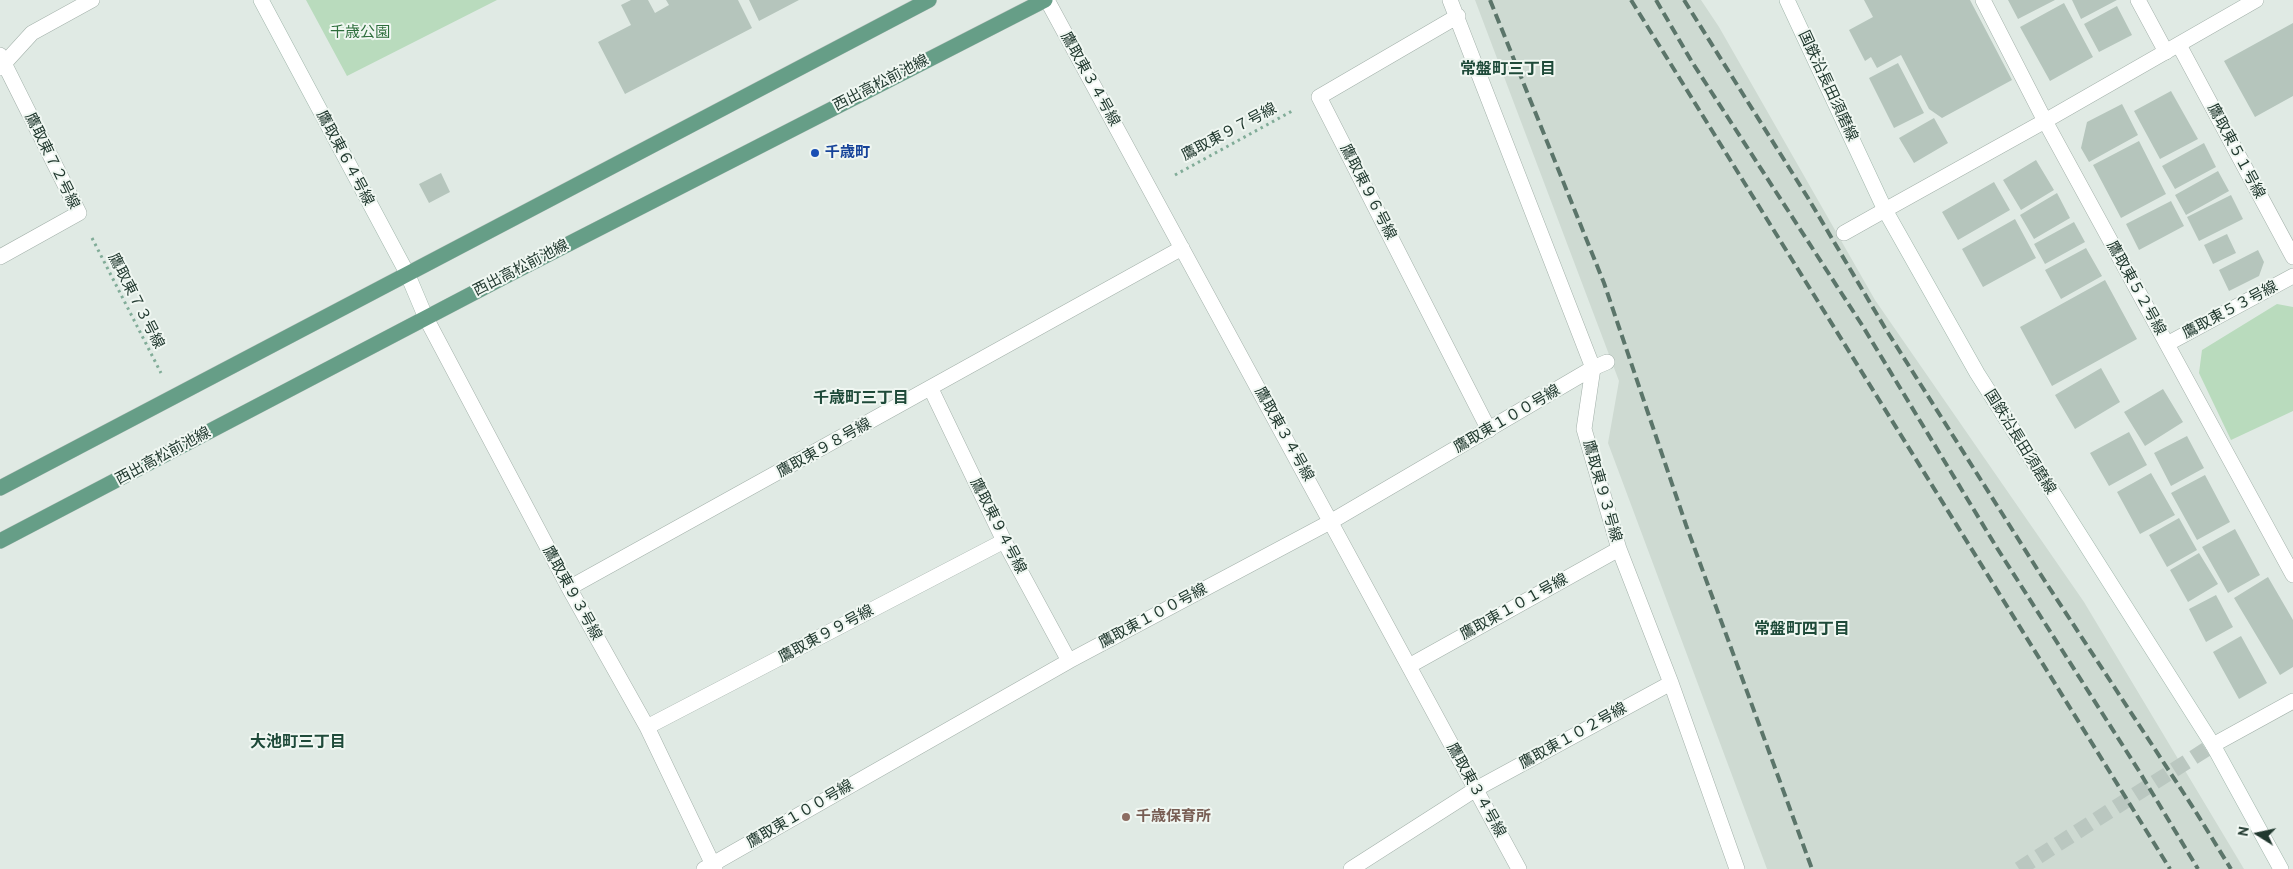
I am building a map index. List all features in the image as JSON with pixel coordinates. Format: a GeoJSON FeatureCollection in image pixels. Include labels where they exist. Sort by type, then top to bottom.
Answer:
{"type":"FeatureCollection","features":[{"type":"Feature","properties":{"kind":"main road"},"geometry":{"type":"LineString","coordinates":[[0,488],[929,0]]}},
{"type":"Feature","properties":{"kind":"main road","name":"西出高松前池線"},"geometry":{"type":"LineString","coordinates":[[0,541],[426,318],[1046,0]]}},
{"type":"Feature","properties":{"kind":"street"},"geometry":{"type":"LineString","coordinates":[[2,63],[32,33],[92,0]]}},
{"type":"Feature","properties":{"kind":"street","name":"鷹取東６４号線"},"geometry":{"type":"LineString","coordinates":[[261,0],[407,273],[426,318]]}},
{"type":"Feature","properties":{"kind":"street","name":"鷹取東３４号線"},"geometry":{"type":"LineString","coordinates":[[1046,0],[1332,521],[1520,869]]}},
{"type":"Feature","properties":{"kind":"street","name":"鷹取東９３号線"},"geometry":{"type":"LineString","coordinates":[[1450,0],[1600,365],[1584,428],[1619,549],[1671,683],[1737,869]]}},
{"type":"Feature","properties":{"kind":"street","name":"国鉄沿長田須磨線"},"geometry":{"type":"LineString","coordinates":[[1787,0],[1886,210],[1977,372],[2213,745],[2281,869]]}},
{"type":"Feature","properties":{"kind":"street","name":"鷹取東５２号線"},"geometry":{"type":"LineString","coordinates":[[1983,0],[2045,121],[2293,575]]}},
{"type":"Feature","properties":{"kind":"street","name":"鷹取東５１号線"},"geometry":{"type":"LineString","coordinates":[[2138,0],[2172,48],[2293,256]]}},
{"type":"Feature","properties":{"kind":"street"},"geometry":{"type":"LineString","coordinates":[[1844,233],[2256,0]]}},
{"type":"Feature","properties":{"kind":"street"},"geometry":{"type":"LineString","coordinates":[[1319,97],[1458,16]]}},
{"type":"Feature","properties":{"kind":"street","name":"鷹取東７２号線"},"geometry":{"type":"LineString","coordinates":[[0,257],[79,213],[2,63]]}},
{"type":"Feature","properties":{"kind":"street","name":"鷹取東９６号線"},"geometry":{"type":"LineString","coordinates":[[1319,97],[1489,430]]}},
{"type":"Feature","properties":{"kind":"street","name":"鷹取東９８号線"},"geometry":{"type":"LineString","coordinates":[[569,588],[931,389],[1182,248]]}},
{"type":"Feature","properties":{"kind":"street","name":"鷹取東５３号線"},"geometry":{"type":"LineString","coordinates":[[2167,344],[2293,276]]}},
{"type":"Feature","properties":{"kind":"street","name":"鷹取東９３号線"},"geometry":{"type":"LineString","coordinates":[[426,318],[569,588],[647,727],[711,867]]}},
{"type":"Feature","properties":{"kind":"street","name":"鷹取東１００号線"},"geometry":{"type":"LineString","coordinates":[[711,867],[1069,661],[1332,521],[1600,365]]}},
{"type":"Feature","properties":{"kind":"street","name":"鷹取東９４号線"},"geometry":{"type":"LineString","coordinates":[[931,389],[1004,541],[1069,661]]}},
{"type":"Feature","properties":{"kind":"street","name":"鷹取東９９号線"},"geometry":{"type":"LineString","coordinates":[[647,727],[1004,541]]}},
{"type":"Feature","properties":{"kind":"street","name":"鷹取東１０１号線"},"geometry":{"type":"LineString","coordinates":[[1409,666],[1619,549]]}},
{"type":"Feature","properties":{"kind":"street","name":"鷹取東１０２号線"},"geometry":{"type":"LineString","coordinates":[[1351,869],[1476,789],[1671,683]]}},
{"type":"Feature","properties":{"kind":"street"},"geometry":{"type":"LineString","coordinates":[[2213,745],[2293,701]]}},
{"type":"Feature","properties":{"kind":"path","name":"鷹取東９７号線"},"geometry":{"type":"LineString","coordinates":[[1150,188],[1319,97]]}},
{"type":"Feature","properties":{"kind":"path","name":"鷹取東７３号線"},"geometry":{"type":"LineString","coordinates":[[79,213],[157,368],[179,394]]}},
{"type":"Feature","properties":{"kind":"shaded area"},"geometry":{"type":"Polygon","coordinates":[[[1475,0],[1701,0],[1719,27],[1875,300],[2084,602],[2244,869],[1767,869],[1608,443],[1619,381],[1475,0]]]}},
{"type":"Feature","properties":{"kind":"green space","name":"千歳公園"},"geometry":{"type":"Polygon","coordinates":[[[306,0],[497,0],[347,76],[306,0]]]}},
{"type":"Feature","properties":{"kind":"green space"},"geometry":{"type":"Polygon","coordinates":[[[2277,304],[2293,307],[2293,411],[2231,440],[2199,373],[2202,350],[2277,304]]]}},
{"type":"Feature","properties":{"kind":"building"},"geometry":{"type":"Polygon","coordinates":[[[631,0],[648,0],[655,13],[669,5],[666,0],[738,0],[752,28],[625,94],[598,42],[631,25],[621,5],[631,0]]]}},
{"type":"Feature","properties":{"kind":"building"},"geometry":{"type":"Polygon","coordinates":[[[749,0],[799,0],[759,21],[749,0]]]}},
{"type":"Feature","properties":{"kind":"building"},"geometry":{"type":"Polygon","coordinates":[[[1864,0],[1970,0],[2012,80],[1942,118],[1929,109],[1901,55],[1877,68],[1871,57],[1865,61],[1849,30],[1873,17],[1864,0]]]}},
{"type":"Feature","properties":{"kind":"building"},"geometry":{"type":"Polygon","coordinates":[[[2008,0],[2055,0],[2018,19],[2008,0]]]}},
{"type":"Feature","properties":{"kind":"building"},"geometry":{"type":"Polygon","coordinates":[[[2072,0],[2117,0],[2081,19],[2072,0]]]}},
{"type":"Feature","properties":{"kind":"building"},"geometry":{"type":"Polygon","coordinates":[[[2064,3],[2093,57],[2050,81],[2020,27],[2064,3]]]}},
{"type":"Feature","properties":{"kind":"building"},"geometry":{"type":"Polygon","coordinates":[[[2117,6],[2132,35],[2099,52],[2084,24],[2117,6]]]}},
{"type":"Feature","properties":{"kind":"building"},"geometry":{"type":"Polygon","coordinates":[[[2293,23],[2293,96],[2255,117],[2224,61],[2293,23]]]}},
{"type":"Feature","properties":{"kind":"building"},"geometry":{"type":"Polygon","coordinates":[[[1898,63],[1924,113],[1894,128],[1869,78],[1898,63]]]}},
{"type":"Feature","properties":{"kind":"building"},"geometry":{"type":"Polygon","coordinates":[[[2171,91],[2198,139],[2160,159],[2134,111],[2171,91]]]}},
{"type":"Feature","properties":{"kind":"building"},"geometry":{"type":"Polygon","coordinates":[[[2122,104],[2138,135],[2089,162],[2081,148],[2087,122],[2122,104]]]}},
{"type":"Feature","properties":{"kind":"building"},"geometry":{"type":"Polygon","coordinates":[[[1934,118],[1948,143],[1914,163],[1899,138],[1934,118]]]}},
{"type":"Feature","properties":{"kind":"building"},"geometry":{"type":"Polygon","coordinates":[[[2139,141],[2166,194],[2121,218],[2093,165],[2139,141]]]}},
{"type":"Feature","properties":{"kind":"building"},"geometry":{"type":"Polygon","coordinates":[[[2204,143],[2216,167],[2175,189],[2162,166],[2204,143]]]}},
{"type":"Feature","properties":{"kind":"building"},"geometry":{"type":"Polygon","coordinates":[[[2036,160],[2054,190],[2021,210],[2003,180],[2036,160]]]}},
{"type":"Feature","properties":{"kind":"building"},"geometry":{"type":"Polygon","coordinates":[[[2218,171],[2229,191],[2186,215],[2175,195],[2218,171]]]}},
{"type":"Feature","properties":{"kind":"building"},"geometry":{"type":"Polygon","coordinates":[[[441,173],[450,192],[429,203],[419,184],[441,173]]]}},
{"type":"Feature","properties":{"kind":"building"},"geometry":{"type":"Polygon","coordinates":[[[1994,182],[2010,210],[1958,240],[1942,212],[1994,182]]]}},
{"type":"Feature","properties":{"kind":"building"},"geometry":{"type":"Polygon","coordinates":[[[2057,193],[2070,218],[2034,239],[2020,215],[2057,193]]]}},
{"type":"Feature","properties":{"kind":"building"},"geometry":{"type":"Polygon","coordinates":[[[2231,195],[2243,219],[2199,241],[2187,217],[2231,195]]]}},
{"type":"Feature","properties":{"kind":"building"},"geometry":{"type":"Polygon","coordinates":[[[2171,201],[2184,226],[2139,250],[2126,224],[2171,201]]]}},
{"type":"Feature","properties":{"kind":"building"},"geometry":{"type":"Polygon","coordinates":[[[2015,219],[2036,258],[1983,287],[1962,249],[2015,219]]]}},
{"type":"Feature","properties":{"kind":"building"},"geometry":{"type":"Polygon","coordinates":[[[2074,222],[2085,242],[2045,264],[2034,244],[2074,222]]]}},
{"type":"Feature","properties":{"kind":"building"},"geometry":{"type":"Polygon","coordinates":[[[2227,234],[2236,253],[2213,264],[2204,245],[2227,234]]]}},
{"type":"Feature","properties":{"kind":"building"},"geometry":{"type":"Polygon","coordinates":[[[2086,248],[2102,276],[2061,299],[2045,270],[2086,248]]]}},
{"type":"Feature","properties":{"kind":"building"},"geometry":{"type":"Polygon","coordinates":[[[2258,250],[2264,262],[2259,276],[2229,291],[2219,270],[2258,250]]]}},
{"type":"Feature","properties":{"kind":"building"},"geometry":{"type":"Polygon","coordinates":[[[2105,280],[2137,339],[2052,386],[2020,327],[2105,280]]]}},
{"type":"Feature","properties":{"kind":"building"},"geometry":{"type":"Polygon","coordinates":[[[2101,368],[2120,402],[2075,429],[2055,395],[2101,368]]]}},
{"type":"Feature","properties":{"kind":"building"},"geometry":{"type":"Polygon","coordinates":[[[2163,389],[2183,422],[2145,446],[2124,412],[2163,389]]]}},
{"type":"Feature","properties":{"kind":"building"},"geometry":{"type":"Polygon","coordinates":[[[2129,432],[2147,465],[2109,486],[2090,453],[2129,432]]]}},
{"type":"Feature","properties":{"kind":"building"},"geometry":{"type":"Polygon","coordinates":[[[2187,436],[2204,468],[2171,486],[2154,453],[2187,436]]]}},
{"type":"Feature","properties":{"kind":"building"},"geometry":{"type":"Polygon","coordinates":[[[2151,473],[2175,515],[2140,534],[2117,492],[2151,473]]]}},
{"type":"Feature","properties":{"kind":"building"},"geometry":{"type":"Polygon","coordinates":[[[2205,475],[2230,522],[2197,540],[2171,493],[2205,475]]]}},
{"type":"Feature","properties":{"kind":"building"},"geometry":{"type":"Polygon","coordinates":[[[2179,518],[2197,550],[2167,567],[2149,535],[2179,518]]]}},
{"type":"Feature","properties":{"kind":"building"},"geometry":{"type":"Polygon","coordinates":[[[2235,529],[2260,575],[2228,593],[2202,547],[2235,529]]]}},
{"type":"Feature","properties":{"kind":"building"},"geometry":{"type":"Polygon","coordinates":[[[2199,553],[2218,584],[2188,602],[2170,570],[2199,553]]]}},
{"type":"Feature","properties":{"kind":"building"},"geometry":{"type":"Polygon","coordinates":[[[2268,577],[2293,620],[2293,667],[2280,675],[2234,598],[2268,577]]]}},
{"type":"Feature","properties":{"kind":"building"},"geometry":{"type":"Polygon","coordinates":[[[2216,595],[2233,627],[2206,642],[2189,609],[2216,595]]]}},
{"type":"Feature","properties":{"kind":"building"},"geometry":{"type":"Polygon","coordinates":[[[2241,636],[2267,683],[2239,699],[2213,652],[2241,636]]]}},
{"type":"Feature","properties":{"kind":"tunnel"},"geometry":{"type":"LineString","coordinates":[[2019,869],[2213,745]]}},
{"type":"Feature","properties":{"kind":"railway"},"geometry":{"type":"LineString","coordinates":[[1490,0],[1604,283],[1686,525],[1812,869]]}},
{"type":"Feature","properties":{"kind":"railway"},"geometry":{"type":"LineString","coordinates":[[1631,0],[2170,869]]}},
{"type":"Feature","properties":{"kind":"railway"},"geometry":{"type":"LineString","coordinates":[[1656,0],[1692,62],[1862,325],[1997,548],[2139,771],[2198,869]]}},
{"type":"Feature","properties":{"kind":"railway"},"geometry":{"type":"LineString","coordinates":[[1684,0],[1808,198],[1885,328],[2039,572],[2194,809],[2231,869]]}},
{"type":"Feature","properties":{"kind":"place","name":"千歳町"},"geometry":{"type":"Point","coordinates":[815,153]}},
{"type":"Feature","properties":{"kind":"place","name":"千歳保育所"},"geometry":{"type":"Point","coordinates":[1126,817]}},
{"type":"Feature","properties":{"kind":"district","name":"常盤町三丁目"},"geometry":{"type":"Point","coordinates":[1508,69]}},
{"type":"Feature","properties":{"kind":"district","name":"千歳町三丁目"},"geometry":{"type":"Point","coordinates":[861,398]}},
{"type":"Feature","properties":{"kind":"district","name":"常盤町四丁目"},"geometry":{"type":"Point","coordinates":[1802,629]}},
{"type":"Feature","properties":{"kind":"district","name":"大池町三丁目"},"geometry":{"type":"Point","coordinates":[298,742]}}]}
